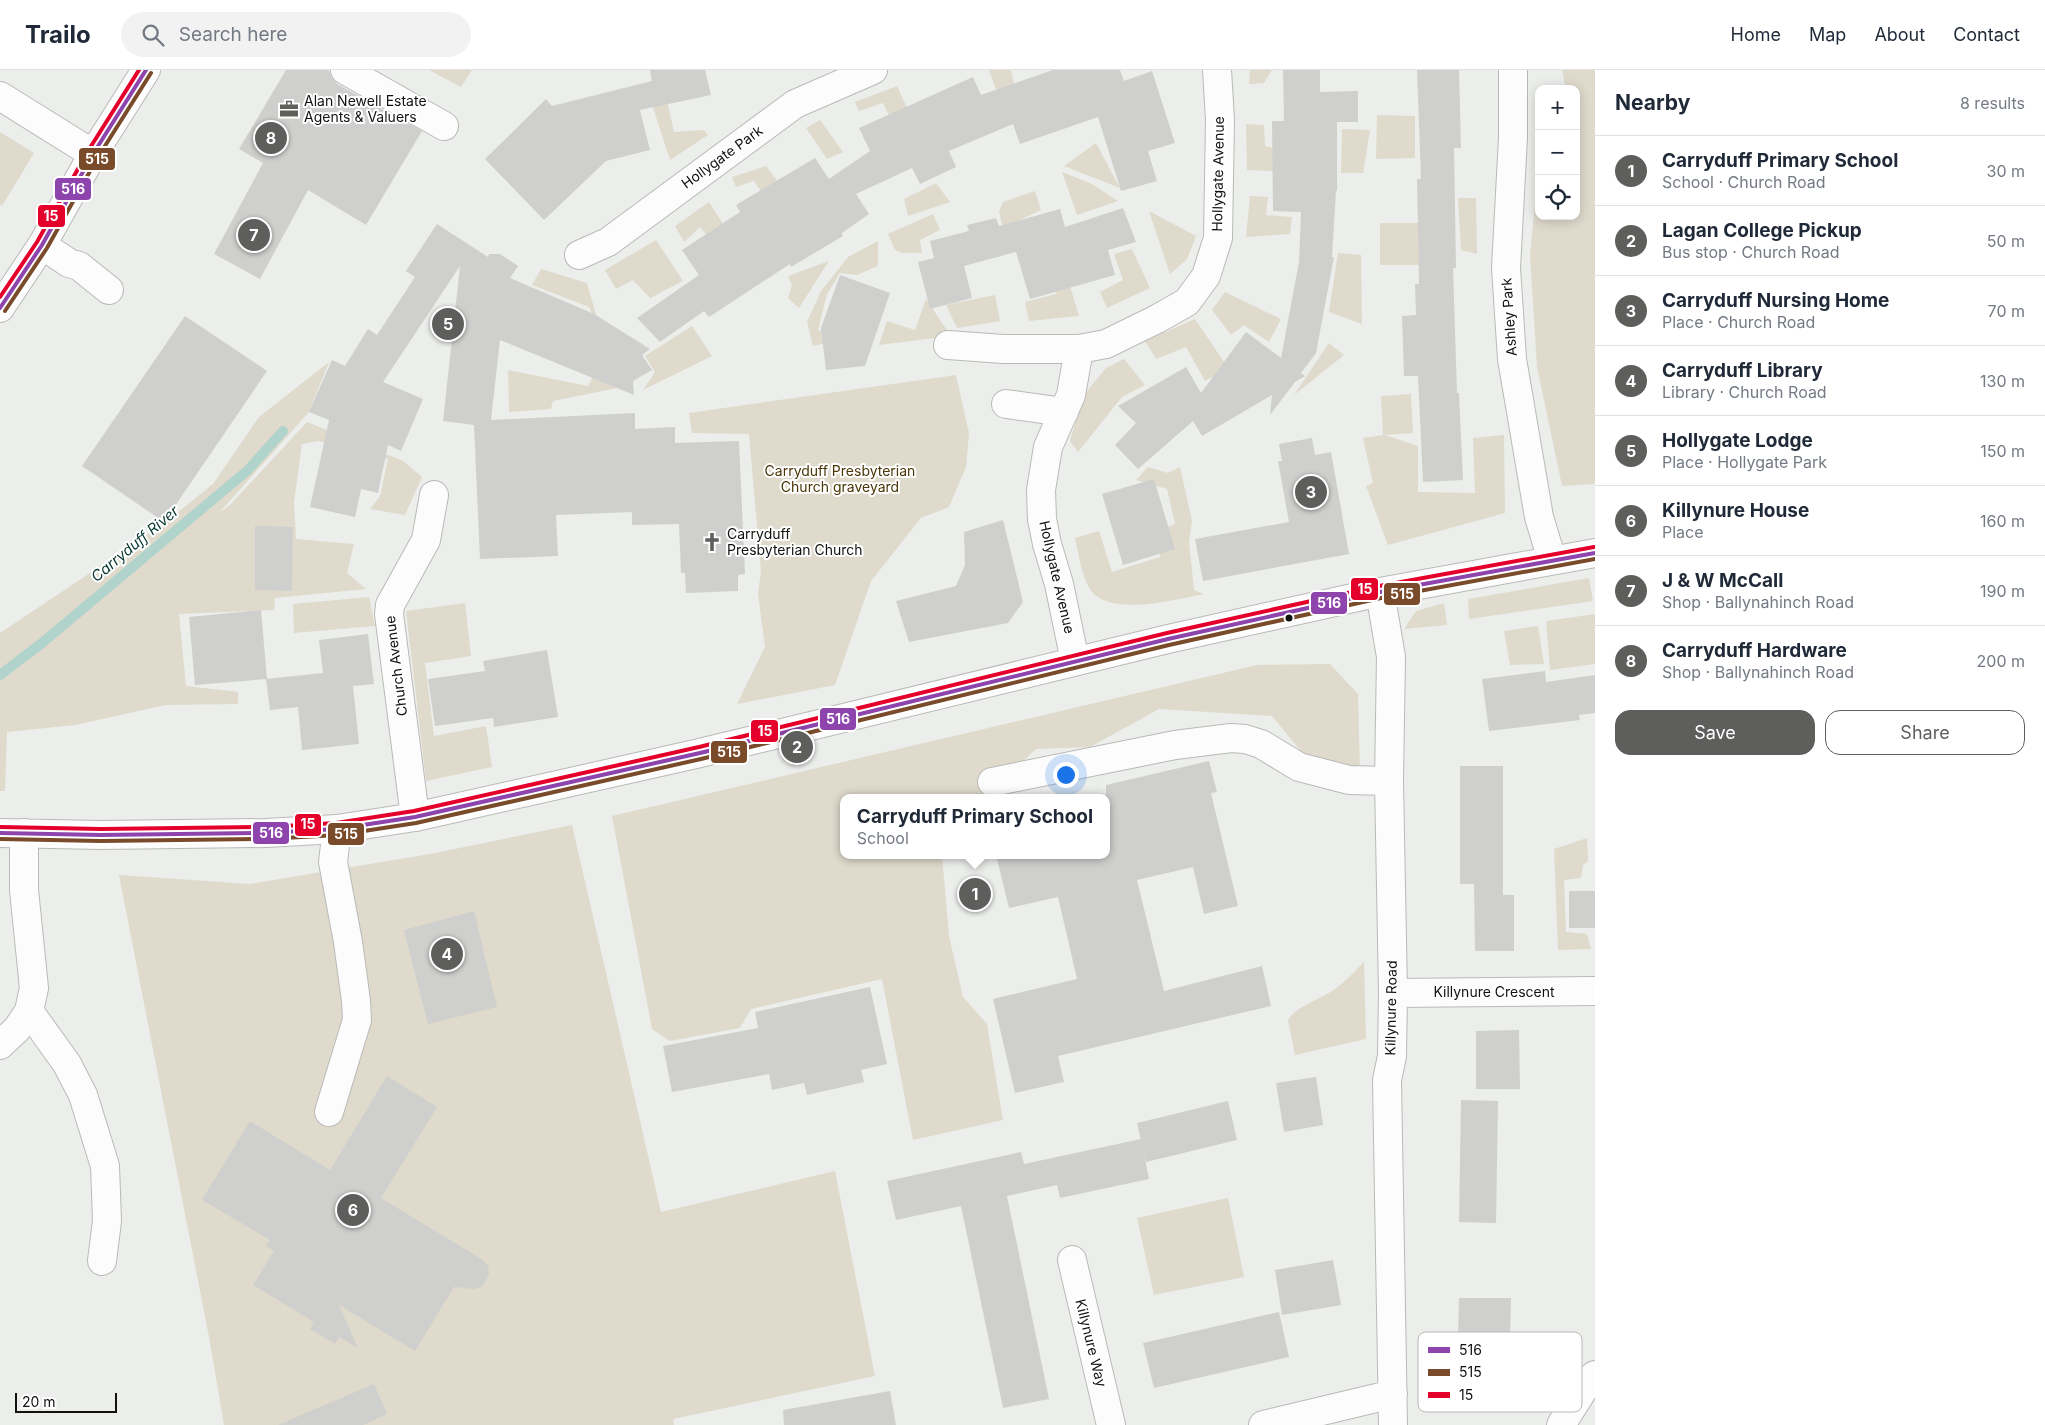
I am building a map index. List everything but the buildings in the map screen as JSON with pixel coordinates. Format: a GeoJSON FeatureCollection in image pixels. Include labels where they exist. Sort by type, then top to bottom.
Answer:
{"type":"FeatureCollection","features":[{"type":"Feature","properties":{"kind":"main road"},"geometry":{"type":"LineString","coordinates":[[0,308],[42,245],[93,154],[146,70]]}},
{"type":"Feature","properties":{"kind":"main road"},"geometry":{"type":"LineString","coordinates":[[345,70],[444,126]]}},
{"type":"Feature","properties":{"kind":"main road","name":"Hollygate Park"},"geometry":{"type":"LineString","coordinates":[[579,255],[608,242],[795,104],[873,70]]}},
{"type":"Feature","properties":{"kind":"main road","name":"Hollygate Avenue"},"geometry":{"type":"LineString","coordinates":[[948,345],[1003,349],[1079,349],[1106,344],[1157,319],[1186,302],[1206,276],[1218,238],[1220,119],[1217,70]]}},
{"type":"Feature","properties":{"kind":"main road","name":"Ashley Park"},"geometry":{"type":"LineString","coordinates":[[1513,70],[1513,138],[1506,268],[1512,359],[1539,517],[1552,560]]}},
{"type":"Feature","properties":{"kind":"main road"},"geometry":{"type":"LineString","coordinates":[[0,96],[93,154]]}},
{"type":"Feature","properties":{"kind":"main road"},"geometry":{"type":"LineString","coordinates":[[42,245],[69,263],[79,266],[109,290]]}},
{"type":"Feature","properties":{"kind":"main road","name":"Hollygate Avenue"},"geometry":{"type":"LineString","coordinates":[[1075,661],[1059,584],[1042,519],[1041,490],[1048,447],[1071,395],[1079,349]]}},
{"type":"Feature","properties":{"kind":"main road"},"geometry":{"type":"LineString","coordinates":[[1006,404],[1064,412]]}},
{"type":"Feature","properties":{"kind":"main road","name":"Church Avenue"},"geometry":{"type":"LineString","coordinates":[[415,817],[389,614],[390,604],[426,540],[434,495]]}},
{"type":"Feature","properties":{"kind":"main road"},"geometry":{"type":"LineString","coordinates":[[0,1045],[16,1029],[29,1011],[34,988],[24,890],[12,833],[101,835],[266,833],[338,829],[415,817],[700,753],[1075,661],[1380,592],[1595,553]]}},
{"type":"Feature","properties":{"kind":"main road","name":"Killynure Road"},"geometry":{"type":"LineString","coordinates":[[1380,592],[1391,657],[1389,781],[1393,993],[1392,1056],[1387,1080],[1393,1425]]}},
{"type":"Feature","properties":{"kind":"main road"},"geometry":{"type":"LineString","coordinates":[[992,782],[1175,745],[1231,738],[1245,739],[1260,744],[1299,767],[1349,780],[1389,781]]}},
{"type":"Feature","properties":{"kind":"main road"},"geometry":{"type":"LineString","coordinates":[[329,1112],[356,1020],[356,1001],[348,942],[333,862],[338,829]]}},
{"type":"Feature","properties":{"kind":"main road","name":"Killynure Crescent"},"geometry":{"type":"LineString","coordinates":[[1393,993],[1595,991]]}},
{"type":"Feature","properties":{"kind":"main road"},"geometry":{"type":"LineString","coordinates":[[29,1011],[67,1064],[83,1095],[105,1166],[107,1221],[102,1261]]}},
{"type":"Feature","properties":{"kind":"main road","name":"Killynure Way"},"geometry":{"type":"LineString","coordinates":[[1072,1260],[1111,1425]]}},
{"type":"Feature","properties":{"kind":"main road"},"geometry":{"type":"LineString","coordinates":[[1582,1394],[1593,1377]]}},
{"type":"Feature","properties":{"kind":"main road"},"geometry":{"type":"LineString","coordinates":[[1263,1425],[1393,1394]]}},
{"type":"Feature","properties":{"kind":"main road"},"geometry":{"type":"LineString","coordinates":[[1561,1425],[1570,1412]]}},
{"type":"Feature","properties":{"kind":"green space"},"geometry":{"type":"Polygon","coordinates":[[[429,70],[472,70],[461,87],[429,70]]]}},
{"type":"Feature","properties":{"kind":"green space"},"geometry":{"type":"Polygon","coordinates":[[[989,70],[1011,70],[1019,104],[1002,105],[989,70]]]}},
{"type":"Feature","properties":{"kind":"green space"},"geometry":{"type":"Polygon","coordinates":[[[1250,70],[1272,70],[1264,83],[1249,84],[1250,70]]]}},
{"type":"Feature","properties":{"kind":"green space"},"geometry":{"type":"Polygon","coordinates":[[[1562,70],[1595,70],[1595,484],[1562,486],[1537,367],[1530,255],[1535,204],[1535,220],[1580,220],[1580,85],[1565,85],[1562,70]]]}},
{"type":"Feature","properties":{"kind":"green space"},"geometry":{"type":"Polygon","coordinates":[[[897,86],[912,119],[894,126],[883,103],[859,111],[855,102],[897,86]]]}},
{"type":"Feature","properties":{"kind":"green space"},"geometry":{"type":"Polygon","coordinates":[[[647,89],[665,91],[674,132],[704,130],[708,135],[670,160],[647,89]]]}},
{"type":"Feature","properties":{"kind":"green space"},"geometry":{"type":"Polygon","coordinates":[[[1377,115],[1415,116],[1415,158],[1376,159],[1377,115]]]}},
{"type":"Feature","properties":{"kind":"green space"},"geometry":{"type":"Polygon","coordinates":[[[820,120],[843,152],[827,159],[806,128],[820,120]]]}},
{"type":"Feature","properties":{"kind":"green space"},"geometry":{"type":"Polygon","coordinates":[[[1246,124],[1264,125],[1265,146],[1291,151],[1292,172],[1247,170],[1246,124]]]}},
{"type":"Feature","properties":{"kind":"green space"},"geometry":{"type":"Polygon","coordinates":[[[1342,129],[1370,130],[1363,173],[1341,173],[1342,129]]]}},
{"type":"Feature","properties":{"kind":"green space"},"geometry":{"type":"Polygon","coordinates":[[[0,132],[34,153],[2,206],[0,205],[0,132]]]}},
{"type":"Feature","properties":{"kind":"green space"},"geometry":{"type":"Polygon","coordinates":[[[1096,143],[1120,188],[1064,166],[1096,143]]]}},
{"type":"Feature","properties":{"kind":"green space"},"geometry":{"type":"Polygon","coordinates":[[[766,166],[791,199],[772,207],[754,181],[736,187],[732,177],[766,166]]]}},
{"type":"Feature","properties":{"kind":"green space"},"geometry":{"type":"Polygon","coordinates":[[[1062,172],[1092,184],[1118,201],[1077,215],[1062,172]]]}},
{"type":"Feature","properties":{"kind":"green space"},"geometry":{"type":"Polygon","coordinates":[[[936,183],[950,202],[908,216],[904,199],[936,183]]]}},
{"type":"Feature","properties":{"kind":"green space"},"geometry":{"type":"Polygon","coordinates":[[[1035,191],[1041,210],[1003,228],[999,212],[1003,202],[1035,191]]]}},
{"type":"Feature","properties":{"kind":"green space"},"geometry":{"type":"Polygon","coordinates":[[[1250,196],[1268,197],[1266,215],[1292,217],[1290,234],[1246,237],[1250,196]]]}},
{"type":"Feature","properties":{"kind":"green space"},"geometry":{"type":"Polygon","coordinates":[[[1458,198],[1476,198],[1477,254],[1461,250],[1458,198]]]}},
{"type":"Feature","properties":{"kind":"green space"},"geometry":{"type":"Polygon","coordinates":[[[709,202],[734,241],[720,252],[700,227],[684,242],[675,226],[709,202]]]}},
{"type":"Feature","properties":{"kind":"green space"},"geometry":{"type":"Polygon","coordinates":[[[1149,211],[1196,236],[1187,259],[1170,274],[1149,211]]]}},
{"type":"Feature","properties":{"kind":"green space"},"geometry":{"type":"Polygon","coordinates":[[[933,214],[940,230],[920,240],[922,253],[902,253],[895,250],[888,234],[933,214]]]}},
{"type":"Feature","properties":{"kind":"green space"},"geometry":{"type":"Polygon","coordinates":[[[1380,223],[1418,223],[1419,265],[1380,265],[1380,223]]]}},
{"type":"Feature","properties":{"kind":"green space"},"geometry":{"type":"Polygon","coordinates":[[[656,240],[683,281],[650,298],[633,280],[616,289],[605,270],[656,240]]]}},
{"type":"Feature","properties":{"kind":"green space"},"geometry":{"type":"Polygon","coordinates":[[[878,241],[878,266],[857,275],[840,273],[827,294],[818,330],[841,340],[813,346],[807,322],[821,291],[848,257],[878,241]]]}},
{"type":"Feature","properties":{"kind":"green space"},"geometry":{"type":"Polygon","coordinates":[[[1132,249],[1150,288],[1107,308],[1100,292],[1123,280],[1114,254],[1132,249]]]}},
{"type":"Feature","properties":{"kind":"green space"},"geometry":{"type":"Polygon","coordinates":[[[1338,253],[1361,255],[1362,324],[1329,312],[1338,253]]]}},
{"type":"Feature","properties":{"kind":"green space"},"geometry":{"type":"Polygon","coordinates":[[[829,261],[799,308],[788,298],[792,285],[788,276],[829,261]]]}},
{"type":"Feature","properties":{"kind":"green space"},"geometry":{"type":"Polygon","coordinates":[[[541,269],[587,283],[610,364],[622,387],[553,401],[551,409],[509,412],[508,370],[588,386],[599,365],[593,316],[589,307],[532,285],[541,269]]]}},
{"type":"Feature","properties":{"kind":"green space"},"geometry":{"type":"Polygon","coordinates":[[[1066,273],[1079,316],[1029,321],[1025,302],[1056,294],[1050,274],[1066,273]]]}},
{"type":"Feature","properties":{"kind":"green space"},"geometry":{"type":"Polygon","coordinates":[[[1225,292],[1281,319],[1269,342],[1244,325],[1231,335],[1212,310],[1225,292]]]}},
{"type":"Feature","properties":{"kind":"green space"},"geometry":{"type":"Polygon","coordinates":[[[995,295],[1000,321],[957,328],[946,305],[995,295]]]}},
{"type":"Feature","properties":{"kind":"green space"},"geometry":{"type":"Polygon","coordinates":[[[926,299],[951,336],[879,345],[887,321],[915,330],[926,299]]]}},
{"type":"Feature","properties":{"kind":"green space"},"geometry":{"type":"Polygon","coordinates":[[[1195,319],[1228,368],[1205,381],[1186,347],[1156,359],[1145,341],[1195,319]]]}},
{"type":"Feature","properties":{"kind":"green space"},"geometry":{"type":"Polygon","coordinates":[[[692,326],[712,356],[643,390],[655,372],[645,356],[692,326]]]}},
{"type":"Feature","properties":{"kind":"green space"},"geometry":{"type":"Polygon","coordinates":[[[1329,343],[1344,355],[1294,395],[1329,343]]]}},
{"type":"Feature","properties":{"kind":"green space"},"geometry":{"type":"Polygon","coordinates":[[[1124,359],[1145,385],[1122,397],[1078,452],[1070,441],[1083,396],[1106,368],[1124,359]]]}},
{"type":"Feature","properties":{"kind":"green space"},"geometry":{"type":"Polygon","coordinates":[[[329,362],[309,412],[219,513],[231,504],[307,422],[403,461],[422,477],[405,515],[370,509],[380,496],[388,459],[318,441],[302,444],[294,502],[296,539],[354,544],[347,573],[366,589],[275,598],[274,610],[179,614],[186,686],[238,692],[238,704],[166,705],[75,725],[7,732],[5,791],[0,791],[0,633],[162,525],[213,484],[259,417],[329,362]]]}},
{"type":"Feature","properties":{"kind":"green space","name":"Carryduff Presbyterian Church graveyard"},"geometry":{"type":"Polygon","coordinates":[[[956,375],[969,433],[966,467],[949,507],[921,518],[871,581],[835,685],[737,704],[765,647],[758,594],[761,571],[749,434],[692,433],[689,413],[956,375]]]}},
{"type":"Feature","properties":{"kind":"green space"},"geometry":{"type":"Polygon","coordinates":[[[1411,394],[1413,433],[1385,435],[1418,446],[1418,492],[1475,493],[1473,438],[1504,435],[1505,513],[1388,545],[1366,486],[1373,483],[1363,438],[1383,435],[1381,396],[1411,394]]]}},
{"type":"Feature","properties":{"kind":"green space"},"geometry":{"type":"Polygon","coordinates":[[[1148,467],[1168,473],[1180,467],[1192,521],[1189,542],[1194,590],[1204,594],[1144,604],[1127,605],[1112,603],[1099,598],[1090,589],[1082,571],[1075,538],[1099,531],[1112,572],[1160,557],[1156,532],[1175,524],[1167,489],[1136,480],[1148,467]]]}},
{"type":"Feature","properties":{"kind":"green space"},"geometry":{"type":"Polygon","coordinates":[[[1589,578],[1593,601],[1469,619],[1468,599],[1589,578]]]}},
{"type":"Feature","properties":{"kind":"green space"},"geometry":{"type":"Polygon","coordinates":[[[369,597],[375,626],[294,633],[293,604],[369,597]]]}},
{"type":"Feature","properties":{"kind":"green space"},"geometry":{"type":"Polygon","coordinates":[[[465,603],[471,656],[425,663],[434,736],[486,726],[492,767],[426,781],[406,611],[465,603]]]}},
{"type":"Feature","properties":{"kind":"green space"},"geometry":{"type":"Polygon","coordinates":[[[1444,603],[1447,625],[1404,629],[1416,611],[1444,603]]]}},
{"type":"Feature","properties":{"kind":"green space"},"geometry":{"type":"Polygon","coordinates":[[[1595,614],[1595,664],[1550,670],[1546,621],[1595,614]]]}},
{"type":"Feature","properties":{"kind":"green space"},"geometry":{"type":"Polygon","coordinates":[[[1538,626],[1544,664],[1510,665],[1504,631],[1538,626]]]}},
{"type":"Feature","properties":{"kind":"green space"},"geometry":{"type":"Polygon","coordinates":[[[1330,664],[1358,694],[1360,772],[1313,766],[1272,716],[1159,709],[1090,747],[1036,749],[1003,780],[980,794],[840,794],[840,859],[942,859],[949,936],[963,997],[987,1024],[1003,1120],[913,1140],[882,979],[751,1009],[740,1028],[670,1041],[652,1029],[612,816],[1257,665],[1330,664]]]}},
{"type":"Feature","properties":{"kind":"green space"},"geometry":{"type":"Polygon","coordinates":[[[572,825],[661,1212],[835,1171],[875,1376],[673,1419],[674,1425],[224,1425],[209,1337],[119,875],[250,884],[430,854],[572,825]]]}},
{"type":"Feature","properties":{"kind":"green space"},"geometry":{"type":"Polygon","coordinates":[[[1587,838],[1588,861],[1583,865],[1581,878],[1564,880],[1566,932],[1587,934],[1591,949],[1558,950],[1554,849],[1587,838]]]}},
{"type":"Feature","properties":{"kind":"green space"},"geometry":{"type":"Polygon","coordinates":[[[1364,962],[1366,1039],[1295,1055],[1288,1020],[1298,1010],[1339,986],[1364,962]]]}},
{"type":"Feature","properties":{"kind":"green space"},"geometry":{"type":"Polygon","coordinates":[[[1228,1198],[1244,1277],[1154,1295],[1137,1218],[1228,1198]]]}},
{"type":"Feature","properties":{"kind":"waterway","name":"Carryduff River"},"geometry":{"type":"LineString","coordinates":[[0,675],[42,643],[248,470],[283,431]]}},
{"type":"Feature","properties":{"kind":"transit line","name":"15"},"geometry":{"type":"LineString","coordinates":[[0,297],[37,242],[88,151],[139,70]]}},
{"type":"Feature","properties":{"kind":"transit line","name":"516"},"geometry":{"type":"LineString","coordinates":[[0,308],[42,245],[93,154],[146,70]]}},
{"type":"Feature","properties":{"kind":"transit line","name":"515"},"geometry":{"type":"LineString","coordinates":[[5,311],[47,248],[98,157],[151,73]]}},
{"type":"Feature","properties":{"kind":"transit line","name":"15"},"geometry":{"type":"LineString","coordinates":[[0,827],[101,829],[266,827],[336,823],[414,811],[699,747],[1167,633],[1379,586],[1594,547]]}},
{"type":"Feature","properties":{"kind":"transit line","name":"516"},"geometry":{"type":"LineString","coordinates":[[0,833],[101,835],[266,833],[337,829],[415,817],[700,753],[1168,639],[1380,592],[1595,553]]}},
{"type":"Feature","properties":{"kind":"transit line","name":"515"},"geometry":{"type":"LineString","coordinates":[[0,839],[101,841],[266,839],[338,835],[416,823],[701,759],[1169,645],[1381,598],[1595,559]]}},
{"type":"Feature","properties":{"kind":"place","name":"Alan Newell Estate Agents & Valuers"},"geometry":{"type":"Point","coordinates":[289,109]}},
{"type":"Feature","properties":{"kind":"place","name":"Carryduff Hardware"},"geometry":{"type":"Point","coordinates":[271,138]}},
{"type":"Feature","properties":{"kind":"place","name":"J & W McCall"},"geometry":{"type":"Point","coordinates":[254,235]}},
{"type":"Feature","properties":{"kind":"place","name":"Hollygate Lodge"},"geometry":{"type":"Point","coordinates":[448,324]}},
{"type":"Feature","properties":{"kind":"place","name":"Carryduff Nursing Home"},"geometry":{"type":"Point","coordinates":[1311,492]}},
{"type":"Feature","properties":{"kind":"place","name":"Carryduff Presbyterian Church"},"geometry":{"type":"Point","coordinates":[712,542]}},
{"type":"Feature","properties":{"kind":"place","name":"Lagan College Pickup"},"geometry":{"type":"Point","coordinates":[797,747]}},
{"type":"Feature","properties":{"kind":"place","name":"Carryduff Primary School"},"geometry":{"type":"Point","coordinates":[975,894]}},
{"type":"Feature","properties":{"kind":"place","name":"Carryduff Library"},"geometry":{"type":"Point","coordinates":[447,954]}},
{"type":"Feature","properties":{"kind":"place","name":"Killynure House"},"geometry":{"type":"Point","coordinates":[353,1210]}}]}
